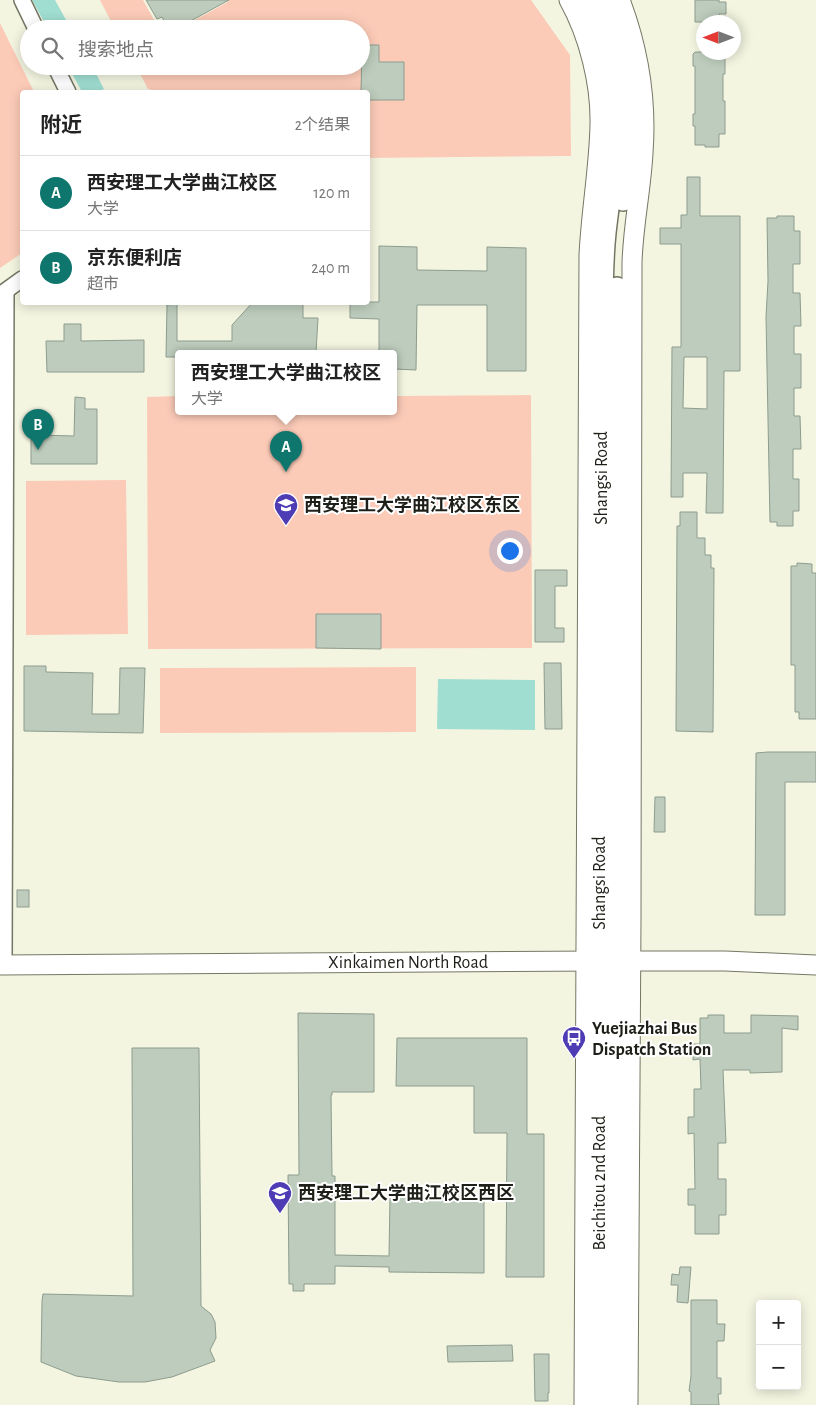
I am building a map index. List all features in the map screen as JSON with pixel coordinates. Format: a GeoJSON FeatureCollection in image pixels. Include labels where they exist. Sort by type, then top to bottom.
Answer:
{"type":"FeatureCollection","features":[{"type":"Feature","properties":{"kind":"main road","name":"Shangsi Road"},"geometry":{"type":"LineString","coordinates":[[586,0],[603,45],[607,66],[612,96],[614,148],[602,268],[608,961]]}},
{"type":"Feature","properties":{"kind":"main road","name":"Shangsi Road"},"geometry":{"type":"LineString","coordinates":[[603,0],[621,51],[629,102],[630,132],[618,246],[608,961]]}},
{"type":"Feature","properties":{"kind":"main road","name":"Beichitou 2nd Road"},"geometry":{"type":"LineString","coordinates":[[599,1405],[608,961]]}},
{"type":"Feature","properties":{"kind":"main road","name":"Beichitou 2nd Road"},"geometry":{"type":"LineString","coordinates":[[608,961],[614,1405]]}},
{"type":"Feature","properties":{"kind":"street"},"geometry":{"type":"LineString","coordinates":[[22,0],[32,20]]}},
{"type":"Feature","properties":{"kind":"street"},"geometry":{"type":"LineString","coordinates":[[569,0],[583,32],[592,61],[598,90],[600,123],[588,255],[608,961],[628,1405]]}},
{"type":"Feature","properties":{"kind":"street"},"geometry":{"type":"LineString","coordinates":[[584,1405],[608,961],[632,263],[644,127],[641,72],[620,0]]}},
{"type":"Feature","properties":{"kind":"street"},"geometry":{"type":"LineString","coordinates":[[60,75],[67,90]]}},
{"type":"Feature","properties":{"kind":"street"},"geometry":{"type":"LineString","coordinates":[[2,965],[3,293],[20,280]]}},
{"type":"Feature","properties":{"kind":"street","name":"Xinkaimen North Road"},"geometry":{"type":"LineString","coordinates":[[2,965],[608,961],[816,964]]}},
{"type":"Feature","properties":{"kind":"shaded area"},"geometry":{"type":"Polygon","coordinates":[[[100,0],[143,0],[154,20],[110,20],[100,0]]]}},
{"type":"Feature","properties":{"kind":"shaded area"},"geometry":{"type":"Polygon","coordinates":[[[227,0],[531,0],[570,55],[571,156],[370,158],[370,90],[148,89],[141,75],[370,75],[370,20],[195,20],[228,2],[227,0]]]}},
{"type":"Feature","properties":{"kind":"shaded area"},"geometry":{"type":"Polygon","coordinates":[[[0,23],[20,64],[20,75],[26,75],[33,90],[20,90],[20,254],[0,268],[0,23]]]}},
{"type":"Feature","properties":{"kind":"shaded area"},"geometry":{"type":"Polygon","coordinates":[[[531,395],[532,648],[148,649],[147,397],[175,396],[175,415],[397,415],[397,396],[531,395]]]}},
{"type":"Feature","properties":{"kind":"shaded area"},"geometry":{"type":"Polygon","coordinates":[[[126,480],[128,634],[26,635],[26,481],[126,480]]]}},
{"type":"Feature","properties":{"kind":"shaded area"},"geometry":{"type":"Polygon","coordinates":[[[416,667],[416,732],[160,733],[160,668],[416,667]]]}},
{"type":"Feature","properties":{"kind":"water"},"geometry":{"type":"Polygon","coordinates":[[[32,0],[55,0],[66,20],[43,20],[32,0]]]}},
{"type":"Feature","properties":{"kind":"water"},"geometry":{"type":"Polygon","coordinates":[[[73,75],[97,75],[104,89],[102,90],[81,90],[73,75]]]}},
{"type":"Feature","properties":{"kind":"water"},"geometry":{"type":"Polygon","coordinates":[[[438,679],[535,680],[535,730],[437,729],[438,679]]]}},
{"type":"Feature","properties":{"kind":"building"},"geometry":{"type":"Polygon","coordinates":[[[146,0],[229,0],[192,20],[164,20],[162,17],[157,19],[146,0]]]}},
{"type":"Feature","properties":{"kind":"building"},"geometry":{"type":"Polygon","coordinates":[[[695,0],[719,0],[719,2],[726,2],[726,14],[696,15],[695,22],[695,0]]]}},
{"type":"Feature","properties":{"kind":"building"},"geometry":{"type":"Polygon","coordinates":[[[370,45],[379,45],[379,62],[404,62],[404,100],[370,100],[370,90],[361,90],[361,75],[370,75],[370,45]]]}},
{"type":"Feature","properties":{"kind":"building"},"geometry":{"type":"Polygon","coordinates":[[[696,52],[696,60],[725,60],[723,101],[725,101],[725,134],[719,134],[719,147],[695,145],[693,114],[695,114],[695,66],[693,66],[693,54],[696,52]]]}},
{"type":"Feature","properties":{"kind":"building"},"geometry":{"type":"Polygon","coordinates":[[[687,177],[700,177],[700,216],[740,216],[740,371],[724,371],[723,513],[706,513],[707,473],[683,473],[683,497],[671,497],[672,347],[681,347],[681,244],[660,244],[660,228],[681,228],[681,215],[687,215],[687,177]],[[684,357],[683,408],[707,409],[707,357],[684,357]]]}},
{"type":"Feature","properties":{"kind":"building"},"geometry":{"type":"Polygon","coordinates":[[[777,216],[794,216],[794,231],[800,231],[800,264],[793,264],[793,293],[800,293],[801,326],[794,326],[794,354],[801,354],[801,388],[794,388],[794,416],[800,416],[801,449],[793,449],[793,479],[799,479],[799,511],[793,511],[793,526],[777,526],[777,522],[770,522],[766,317],[768,281],[767,218],[777,218],[777,216]]]}},
{"type":"Feature","properties":{"kind":"building"},"geometry":{"type":"Polygon","coordinates":[[[379,246],[417,247],[417,270],[487,271],[487,247],[526,248],[526,371],[487,371],[487,305],[417,305],[416,370],[397,369],[397,350],[379,350],[379,319],[350,318],[350,305],[370,305],[370,302],[379,302],[379,246]]]}},
{"type":"Feature","properties":{"kind":"building"},"geometry":{"type":"Polygon","coordinates":[[[167,305],[177,305],[177,341],[232,341],[232,325],[250,305],[303,305],[303,318],[318,318],[316,350],[175,350],[175,357],[166,357],[167,305]]]}},
{"type":"Feature","properties":{"kind":"building"},"geometry":{"type":"Polygon","coordinates":[[[64,324],[81,324],[81,341],[144,340],[144,372],[47,372],[46,341],[64,341],[64,324]]]}},
{"type":"Feature","properties":{"kind":"building"},"geometry":{"type":"Polygon","coordinates":[[[75,397],[85,398],[85,409],[97,409],[97,464],[31,464],[31,439],[37,439],[37,435],[74,436],[75,397]]]}},
{"type":"Feature","properties":{"kind":"building"},"geometry":{"type":"Polygon","coordinates":[[[680,512],[697,512],[697,538],[705,538],[705,555],[711,555],[711,568],[714,568],[713,732],[676,731],[677,526],[680,526],[680,512]]]}},
{"type":"Feature","properties":{"kind":"building"},"geometry":{"type":"Polygon","coordinates":[[[797,563],[812,564],[812,573],[816,573],[816,719],[799,719],[799,712],[795,712],[795,665],[791,665],[791,566],[797,566],[797,563]]]}},
{"type":"Feature","properties":{"kind":"building"},"geometry":{"type":"Polygon","coordinates":[[[535,570],[567,570],[567,586],[555,586],[555,628],[564,628],[564,642],[535,642],[535,570]]]}},
{"type":"Feature","properties":{"kind":"building"},"geometry":{"type":"Polygon","coordinates":[[[316,614],[381,614],[381,649],[316,648],[316,614]]]}},
{"type":"Feature","properties":{"kind":"building"},"geometry":{"type":"Polygon","coordinates":[[[544,663],[561,663],[562,729],[545,729],[544,663]]]}},
{"type":"Feature","properties":{"kind":"building"},"geometry":{"type":"Polygon","coordinates":[[[24,666],[46,666],[46,672],[93,673],[92,714],[119,714],[120,668],[145,668],[143,733],[24,731],[24,666]]]}},
{"type":"Feature","properties":{"kind":"building"},"geometry":{"type":"Polygon","coordinates":[[[816,752],[816,782],[785,782],[785,915],[755,915],[756,753],[816,752]]]}},
{"type":"Feature","properties":{"kind":"building"},"geometry":{"type":"Polygon","coordinates":[[[655,797],[665,797],[665,832],[654,832],[655,797]]]}},
{"type":"Feature","properties":{"kind":"building"},"geometry":{"type":"Polygon","coordinates":[[[17,890],[29,890],[29,907],[17,907],[17,890]]]}},
{"type":"Feature","properties":{"kind":"building"},"geometry":{"type":"Polygon","coordinates":[[[298,1013],[374,1014],[374,1092],[332,1092],[331,1095],[332,1176],[335,1176],[335,1255],[389,1256],[390,1196],[484,1197],[484,1273],[389,1272],[389,1267],[335,1266],[335,1284],[304,1284],[304,1291],[293,1291],[293,1284],[289,1284],[288,1175],[299,1175],[298,1013]]]}},
{"type":"Feature","properties":{"kind":"building"},"geometry":{"type":"Polygon","coordinates":[[[708,1015],[724,1015],[724,1033],[751,1033],[751,1015],[798,1016],[798,1030],[782,1028],[782,1072],[750,1073],[750,1070],[723,1070],[726,1143],[718,1143],[718,1179],[726,1179],[726,1215],[719,1215],[719,1234],[695,1234],[695,1205],[688,1205],[688,1189],[695,1189],[694,1133],[688,1134],[688,1117],[694,1117],[694,1089],[701,1089],[700,1059],[693,1060],[693,1044],[700,1044],[700,1018],[708,1018],[708,1015]]]}},
{"type":"Feature","properties":{"kind":"building"},"geometry":{"type":"Polygon","coordinates":[[[397,1038],[527,1038],[527,1134],[544,1134],[544,1277],[506,1277],[507,1133],[474,1133],[474,1086],[396,1086],[397,1038]]]}},
{"type":"Feature","properties":{"kind":"building"},"geometry":{"type":"Polygon","coordinates":[[[132,1048],[199,1048],[201,1306],[211,1314],[215,1322],[216,1338],[210,1350],[215,1361],[172,1377],[145,1382],[119,1382],[76,1376],[41,1362],[42,1301],[43,1294],[133,1296],[132,1048]]]}},
{"type":"Feature","properties":{"kind":"building"},"geometry":{"type":"Polygon","coordinates":[[[680,1267],[691,1267],[688,1303],[677,1302],[678,1285],[671,1285],[672,1274],[679,1275],[680,1267]]]}},
{"type":"Feature","properties":{"kind":"building"},"geometry":{"type":"Polygon","coordinates":[[[691,1300],[717,1300],[717,1324],[725,1324],[724,1341],[717,1341],[717,1378],[721,1378],[721,1394],[718,1394],[719,1405],[691,1405],[691,1392],[689,1391],[691,1376],[691,1300]]]}},
{"type":"Feature","properties":{"kind":"building"},"geometry":{"type":"Polygon","coordinates":[[[512,1345],[513,1361],[448,1362],[447,1346],[512,1345]]]}},
{"type":"Feature","properties":{"kind":"building"},"geometry":{"type":"Polygon","coordinates":[[[534,1354],[549,1354],[548,1401],[535,1401],[534,1354]]]}},
{"type":"Feature","properties":{"kind":"place","name":"京东便利店"},"geometry":{"type":"Point","coordinates":[38,450]}},
{"type":"Feature","properties":{"kind":"place","name":"西安理工大学曲江校区"},"geometry":{"type":"Point","coordinates":[286,472]}},
{"type":"Feature","properties":{"kind":"place","name":"西安理工大学曲江校区东区"},"geometry":{"type":"Point","coordinates":[286,526]}},
{"type":"Feature","properties":{"kind":"place","name":"Yuejiazhai Bus Dispatch Station"},"geometry":{"type":"Point","coordinates":[574,1059]}},
{"type":"Feature","properties":{"kind":"place","name":"西安理工大学曲江校区西区"},"geometry":{"type":"Point","coordinates":[280,1214]}}]}
